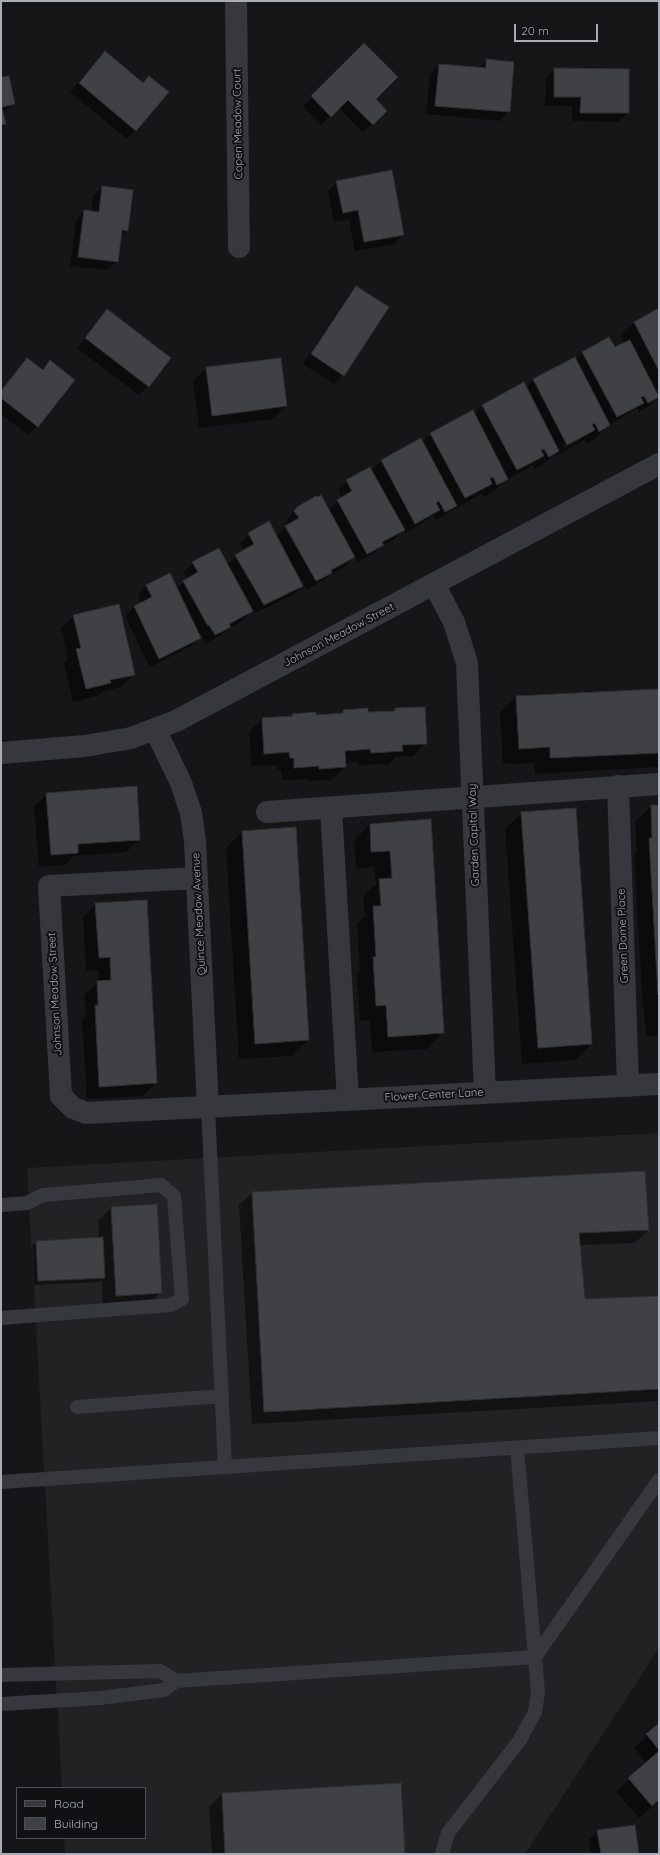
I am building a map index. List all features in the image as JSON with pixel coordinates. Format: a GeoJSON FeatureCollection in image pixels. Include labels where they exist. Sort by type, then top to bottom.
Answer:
{"type":"FeatureCollection","features":[{"type":"Feature","properties":{"kind":"street","name":"Copen Meadow Court"},"geometry":{"type":"LineString","coordinates":[[236,1],[239,247]]}},
{"type":"Feature","properties":{"kind":"street","name":"Johnson Meadow Street"},"geometry":{"type":"LineString","coordinates":[[1,753],[85,746],[131,738],[176,721],[659,464]]}},
{"type":"Feature","properties":{"kind":"street","name":"Garden Capital Way"},"geometry":{"type":"LineString","coordinates":[[434,584],[454,622],[467,663],[485,1093]]}},
{"type":"Feature","properties":{"kind":"street","name":"Quince Meadow Avenue"},"geometry":{"type":"LineString","coordinates":[[155,729],[181,783],[191,813],[197,878],[208,1107]]}},
{"type":"Feature","properties":{"kind":"street"},"geometry":{"type":"LineString","coordinates":[[267,812],[659,784]]}},
{"type":"Feature","properties":{"kind":"street","name":"Green Dome Place"},"geometry":{"type":"LineString","coordinates":[[618,786],[628,1086]]}},
{"type":"Feature","properties":{"kind":"street"},"geometry":{"type":"LineString","coordinates":[[331,808],[348,1100]]}},
{"type":"Feature","properties":{"kind":"street","name":"Johnson Meadow Street"},"geometry":{"type":"LineString","coordinates":[[197,878],[49,886],[61,1096],[73,1108],[86,1114],[208,1107]]}},
{"type":"Feature","properties":{"kind":"street","name":"Flower Center Lane"},"geometry":{"type":"LineString","coordinates":[[208,1107],[659,1084]]}},
{"type":"Feature","properties":{"kind":"lane"},"geometry":{"type":"LineString","coordinates":[[208,1107],[225,1467]]}},
{"type":"Feature","properties":{"kind":"lane"},"geometry":{"type":"LineString","coordinates":[[1,1205],[27,1203],[43,1195],[160,1185],[174,1196],[182,1299],[172,1305],[1,1318]]}},
{"type":"Feature","properties":{"kind":"lane"},"geometry":{"type":"LineString","coordinates":[[77,1406],[222,1396]]}},
{"type":"Feature","properties":{"kind":"lane"},"geometry":{"type":"LineString","coordinates":[[1,1482],[659,1438]]}},
{"type":"Feature","properties":{"kind":"lane"},"geometry":{"type":"LineString","coordinates":[[442,1854],[448,1834],[520,1740],[535,1712],[538,1692],[517,1448]]}},
{"type":"Feature","properties":{"kind":"lane"},"geometry":{"type":"LineString","coordinates":[[535,1657],[659,1480]]}},
{"type":"Feature","properties":{"kind":"lane"},"geometry":{"type":"LineString","coordinates":[[1,1704],[100,1698],[164,1690],[176,1681],[535,1657]]}},
{"type":"Feature","properties":{"kind":"lane"},"geometry":{"type":"LineString","coordinates":[[1,1675],[160,1670],[176,1681]]}},
{"type":"Feature","properties":{"kind":"shaded area"},"geometry":{"type":"Polygon","coordinates":[[[659,1133],[659,1648],[525,1854],[65,1854],[64,1839],[146,1839],[146,1787],[62,1787],[27,1168],[659,1133]]]}},
{"type":"Feature","properties":{"kind":"building"},"geometry":{"type":"Polygon","coordinates":[[[364,43],[398,77],[376,99],[387,111],[373,125],[348,100],[331,117],[311,96],[364,43]]]}},
{"type":"Feature","properties":{"kind":"building"},"geometry":{"type":"Polygon","coordinates":[[[105,51],[143,83],[149,76],[169,92],[136,131],[79,83],[105,51]]]}},
{"type":"Feature","properties":{"kind":"building"},"geometry":{"type":"Polygon","coordinates":[[[486,59],[514,62],[510,112],[435,106],[439,64],[486,68],[486,59]]]}},
{"type":"Feature","properties":{"kind":"building"},"geometry":{"type":"Polygon","coordinates":[[[554,68],[629,69],[629,113],[580,113],[581,97],[554,97],[554,68]]]}},
{"type":"Feature","properties":{"kind":"building"},"geometry":{"type":"Polygon","coordinates":[[[9,76],[15,104],[2,107],[6,124],[1,125],[1,77],[9,76]]]}},
{"type":"Feature","properties":{"kind":"building"},"geometry":{"type":"Polygon","coordinates":[[[392,170],[404,235],[364,242],[358,210],[343,213],[336,181],[392,170]]]}},
{"type":"Feature","properties":{"kind":"building"},"geometry":{"type":"Polygon","coordinates":[[[102,186],[133,190],[128,231],[122,230],[118,262],[78,257],[84,210],[99,212],[102,186]]]}},
{"type":"Feature","properties":{"kind":"building"},"geometry":{"type":"Polygon","coordinates":[[[356,286],[389,307],[344,376],[311,354],[356,286]]]}},
{"type":"Feature","properties":{"kind":"building"},"geometry":{"type":"Polygon","coordinates":[[[659,308],[659,371],[634,322],[659,308]]]}},
{"type":"Feature","properties":{"kind":"building"},"geometry":{"type":"Polygon","coordinates":[[[107,309],[171,358],[149,387],[85,338],[107,309]]]}},
{"type":"Feature","properties":{"kind":"building"},"geometry":{"type":"Polygon","coordinates":[[[609,337],[615,347],[630,340],[659,397],[648,403],[644,396],[641,397],[644,403],[617,417],[582,352],[609,337]]]}},
{"type":"Feature","properties":{"kind":"building"},"geometry":{"type":"Polygon","coordinates":[[[575,357],[610,425],[599,432],[595,423],[592,425],[595,430],[567,445],[533,379],[575,357]]]}},
{"type":"Feature","properties":{"kind":"building"},"geometry":{"type":"Polygon","coordinates":[[[27,358],[43,370],[50,360],[75,380],[38,427],[1,398],[1,391],[27,358]]]}},
{"type":"Feature","properties":{"kind":"building"},"geometry":{"type":"Polygon","coordinates":[[[281,358],[287,406],[212,416],[206,367],[281,358]]]}},
{"type":"Feature","properties":{"kind":"building"},"geometry":{"type":"Polygon","coordinates":[[[524,382],[559,451],[549,457],[544,449],[541,450],[544,456],[517,470],[482,405],[524,382]]]}},
{"type":"Feature","properties":{"kind":"building"},"geometry":{"type":"Polygon","coordinates":[[[473,410],[508,479],[497,485],[493,477],[490,478],[492,484],[465,498],[430,433],[473,410]]]}},
{"type":"Feature","properties":{"kind":"building"},"geometry":{"type":"Polygon","coordinates":[[[421,438],[457,506],[445,512],[439,501],[436,503],[440,510],[415,524],[381,460],[421,438]]]}},
{"type":"Feature","properties":{"kind":"building"},"geometry":{"type":"Polygon","coordinates":[[[370,467],[405,530],[382,542],[384,545],[367,554],[337,500],[352,491],[346,480],[370,467]]]}},
{"type":"Feature","properties":{"kind":"building"},"geometry":{"type":"Polygon","coordinates":[[[321,495],[355,557],[331,570],[332,573],[316,581],[285,526],[299,518],[294,511],[297,507],[316,496],[318,497],[321,495]]]}},
{"type":"Feature","properties":{"kind":"building"},"geometry":{"type":"Polygon","coordinates":[[[269,521],[303,586],[264,605],[235,555],[254,544],[248,533],[269,521]]]}},
{"type":"Feature","properties":{"kind":"building"},"geometry":{"type":"Polygon","coordinates":[[[219,548],[253,611],[229,624],[231,627],[215,635],[209,625],[208,626],[183,581],[198,572],[192,562],[219,548]]]}},
{"type":"Feature","properties":{"kind":"building"},"geometry":{"type":"Polygon","coordinates":[[[170,573],[201,638],[159,659],[134,606],[152,597],[146,585],[170,573]]]}},
{"type":"Feature","properties":{"kind":"building"},"geometry":{"type":"Polygon","coordinates":[[[119,604],[135,675],[110,680],[111,683],[86,689],[76,649],[81,648],[73,615],[119,604]]]}},
{"type":"Feature","properties":{"kind":"building"},"geometry":{"type":"Polygon","coordinates":[[[659,689],[659,753],[550,758],[550,747],[519,749],[516,696],[659,689]]]}},
{"type":"Feature","properties":{"kind":"building"},"geometry":{"type":"Polygon","coordinates":[[[425,707],[427,744],[402,745],[403,751],[371,753],[370,749],[345,751],[346,767],[319,769],[319,766],[294,768],[294,758],[290,758],[289,752],[264,754],[262,718],[293,716],[292,714],[316,712],[316,715],[343,713],[343,710],[368,708],[368,712],[395,711],[395,708],[425,707]]]}},
{"type":"Feature","properties":{"kind":"building"},"geometry":{"type":"Polygon","coordinates":[[[137,786],[140,840],[78,844],[78,853],[51,855],[46,793],[137,786]]]}},
{"type":"Feature","properties":{"kind":"building"},"geometry":{"type":"Polygon","coordinates":[[[651,805],[659,805],[658,995],[649,838],[652,838],[651,805]]]}},
{"type":"Feature","properties":{"kind":"building"},"geometry":{"type":"Polygon","coordinates":[[[576,808],[592,1044],[538,1048],[521,812],[576,808]]]}},
{"type":"Feature","properties":{"kind":"building"},"geometry":{"type":"Polygon","coordinates":[[[431,819],[444,1033],[388,1037],[386,1005],[376,1006],[373,957],[376,957],[373,906],[381,906],[379,879],[392,878],[390,851],[371,852],[370,824],[431,819]]]}},
{"type":"Feature","properties":{"kind":"building"},"geometry":{"type":"Polygon","coordinates":[[[296,827],[309,1040],[255,1044],[242,831],[296,827]]]}},
{"type":"Feature","properties":{"kind":"building"},"geometry":{"type":"Polygon","coordinates":[[[147,900],[157,1083],[99,1087],[95,1005],[98,1005],[97,981],[111,980],[110,957],[99,958],[95,903],[147,900]]]}},
{"type":"Feature","properties":{"kind":"building"},"geometry":{"type":"Polygon","coordinates":[[[645,1171],[649,1230],[579,1233],[585,1299],[659,1296],[659,1389],[264,1412],[252,1192],[645,1171]]]}},
{"type":"Feature","properties":{"kind":"building"},"geometry":{"type":"Polygon","coordinates":[[[157,1204],[162,1293],[116,1296],[111,1207],[157,1204]]]}},
{"type":"Feature","properties":{"kind":"building"},"geometry":{"type":"Polygon","coordinates":[[[103,1237],[105,1278],[38,1281],[36,1241],[103,1237]]]}},
{"type":"Feature","properties":{"kind":"building"},"geometry":{"type":"Polygon","coordinates":[[[659,1723],[659,1750],[646,1734],[659,1723]]]}},
{"type":"Feature","properties":{"kind":"building"},"geometry":{"type":"Polygon","coordinates":[[[659,1751],[659,1800],[652,1806],[628,1778],[659,1751]]]}},
{"type":"Feature","properties":{"kind":"building"},"geometry":{"type":"Polygon","coordinates":[[[401,1783],[405,1854],[225,1854],[222,1793],[401,1783]]]}},
{"type":"Feature","properties":{"kind":"building"},"geometry":{"type":"Polygon","coordinates":[[[635,1825],[639,1854],[601,1854],[597,1830],[635,1825]]]}}]}
